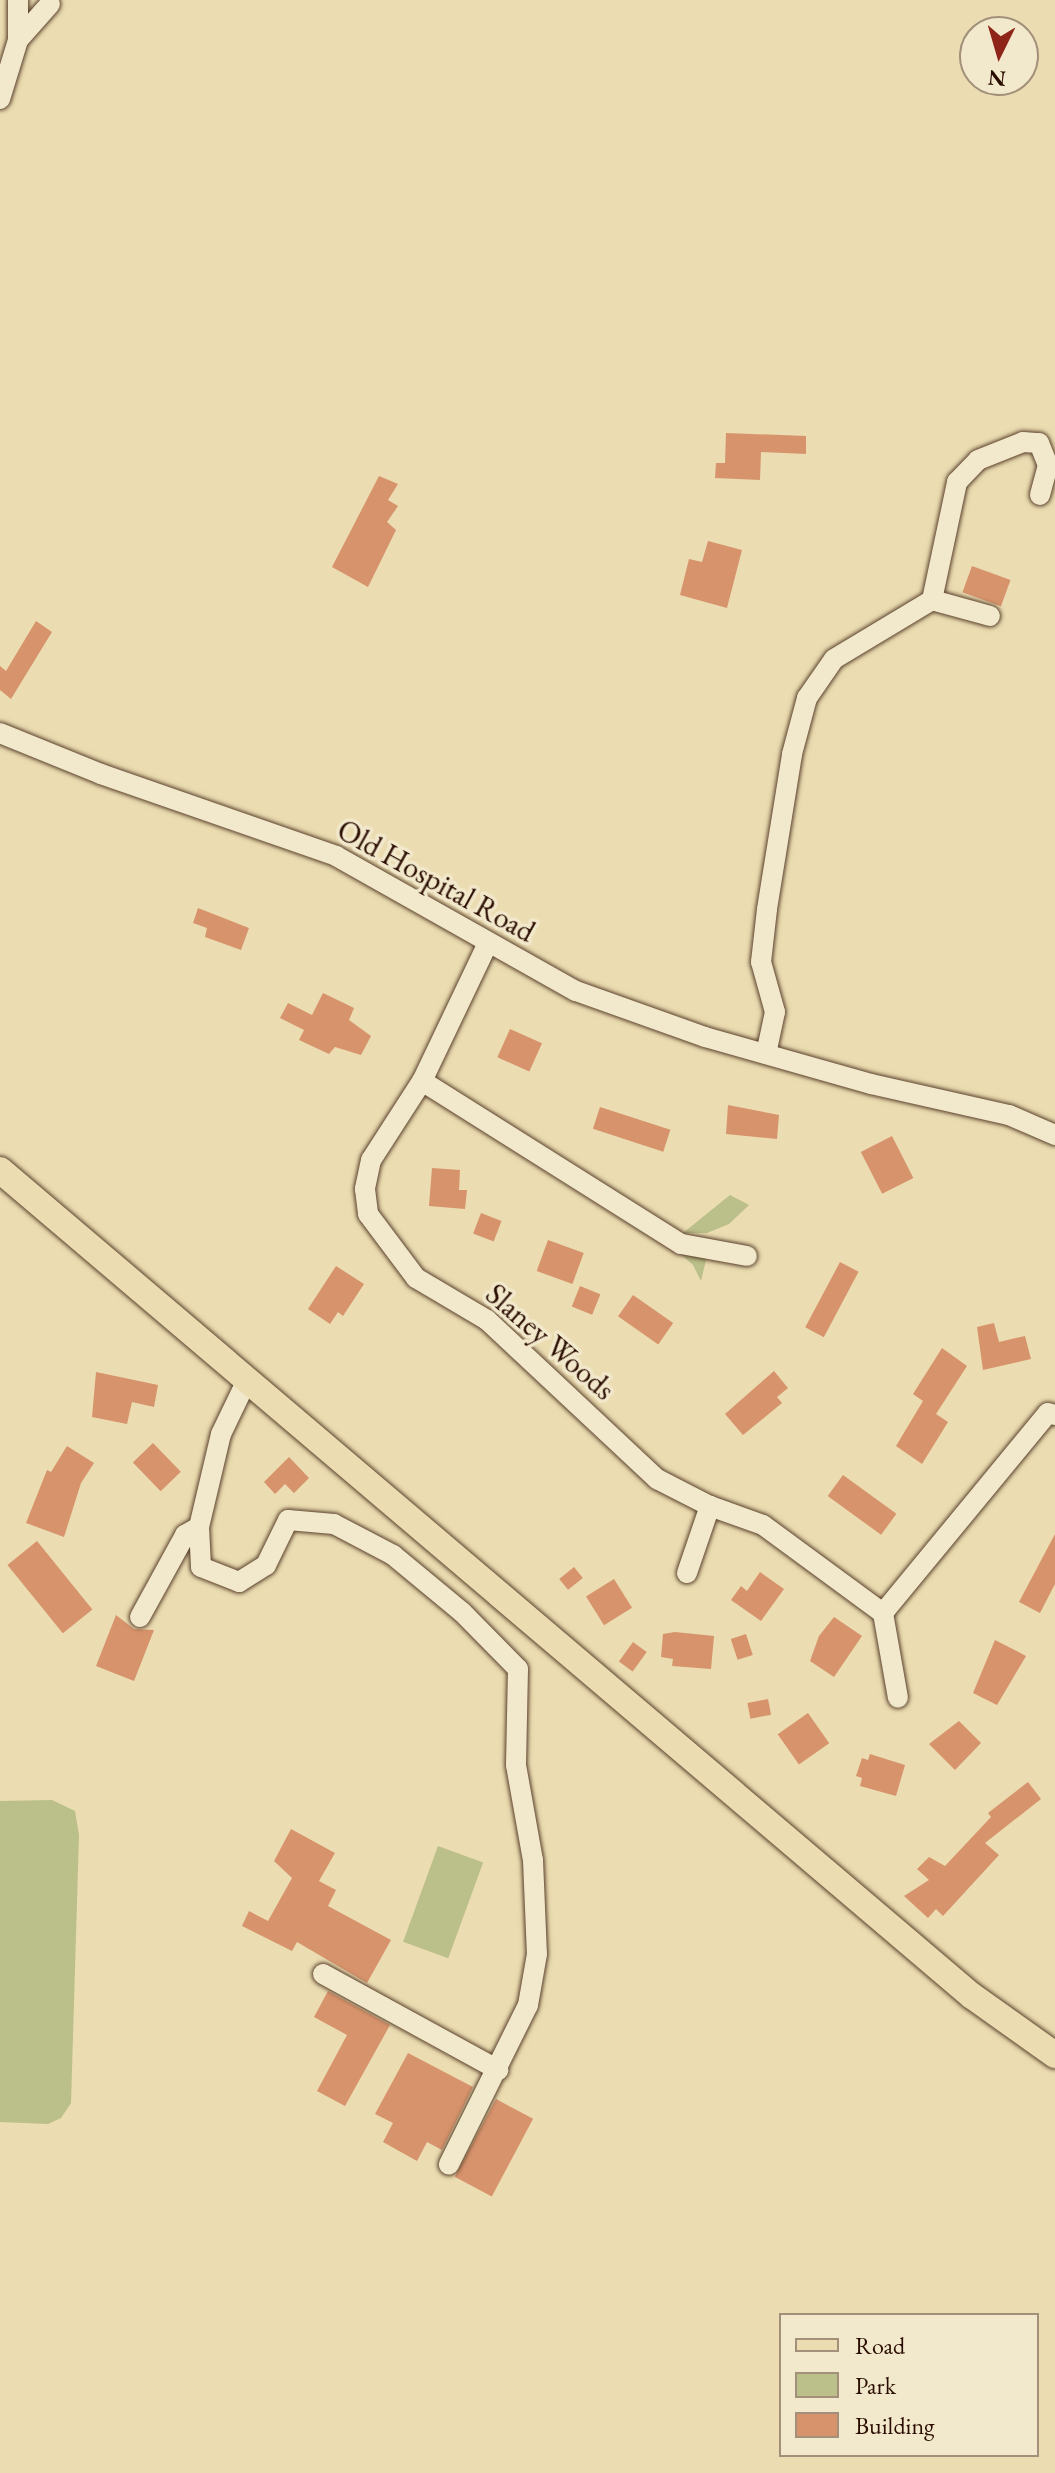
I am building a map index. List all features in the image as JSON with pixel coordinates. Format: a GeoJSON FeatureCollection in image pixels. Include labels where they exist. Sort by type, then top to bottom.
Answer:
{"type":"FeatureCollection","features":[{"type":"Feature","properties":{"kind":"main road"},"geometry":{"type":"LineString","coordinates":[[0,1170],[960,1986],[1055,2055]]}},
{"type":"Feature","properties":{"kind":"street"},"geometry":{"type":"LineString","coordinates":[[0,99],[18,40],[18,0]]}},
{"type":"Feature","properties":{"kind":"street"},"geometry":{"type":"LineString","coordinates":[[18,40],[48,1]]}},
{"type":"Feature","properties":{"kind":"street"},"geometry":{"type":"LineString","coordinates":[[932,600],[957,482],[978,460],[1023,442],[1039,443],[1048,465],[1040,495]]}},
{"type":"Feature","properties":{"kind":"street"},"geometry":{"type":"LineString","coordinates":[[766,1054],[775,1012],[761,962],[767,909],[792,754],[807,698],[834,659],[932,600],[990,616]]}},
{"type":"Feature","properties":{"kind":"street","name":"Old Hospital Road"},"geometry":{"type":"LineString","coordinates":[[0,733],[101,774],[336,856],[487,945],[576,991],[705,1037],[1009,1115],[1055,1135]]}},
{"type":"Feature","properties":{"kind":"street","name":"Slaney Woods"},"geometry":{"type":"LineString","coordinates":[[487,945],[422,1081],[371,1160],[365,1189],[368,1214],[389,1248],[416,1278],[487,1320],[657,1479],[710,1506],[763,1525],[883,1613]]}},
{"type":"Feature","properties":{"kind":"street"},"geometry":{"type":"LineString","coordinates":[[422,1081],[681,1244],[747,1256]]}},
{"type":"Feature","properties":{"kind":"street"},"geometry":{"type":"LineString","coordinates":[[247,1380],[221,1434],[199,1527],[201,1567],[239,1582],[266,1565],[288,1520],[334,1524],[393,1555],[462,1612],[518,1669],[516,1765],[533,1860],[537,1954],[528,2005],[449,2164]]}},
{"type":"Feature","properties":{"kind":"street"},"geometry":{"type":"LineString","coordinates":[[898,1698],[883,1613],[1048,1413],[1055,1415]]}},
{"type":"Feature","properties":{"kind":"street"},"geometry":{"type":"LineString","coordinates":[[687,1573],[710,1506]]}},
{"type":"Feature","properties":{"kind":"street"},"geometry":{"type":"LineString","coordinates":[[140,1617],[185,1535],[199,1527]]}},
{"type":"Feature","properties":{"kind":"street"},"geometry":{"type":"LineString","coordinates":[[323,1974],[498,2070]]}},
{"type":"Feature","properties":{"kind":"green space"},"geometry":{"type":"Polygon","coordinates":[[[730,1195],[749,1205],[729,1224],[707,1233],[683,1233],[730,1195]]]}},
{"type":"Feature","properties":{"kind":"green space"},"geometry":{"type":"Polygon","coordinates":[[[676,1250],[707,1256],[701,1281],[693,1265],[676,1250]]]}},
{"type":"Feature","properties":{"kind":"green space"},"geometry":{"type":"Polygon","coordinates":[[[52,1800],[75,1811],[79,1835],[71,2103],[61,2118],[48,2124],[0,2122],[0,1801],[52,1800]]]}},
{"type":"Feature","properties":{"kind":"green space"},"geometry":{"type":"Polygon","coordinates":[[[438,1846],[483,1862],[448,1958],[403,1942],[438,1846]]]}},
{"type":"Feature","properties":{"kind":"building"},"geometry":{"type":"Polygon","coordinates":[[[726,433],[806,436],[806,454],[761,452],[760,480],[715,478],[716,463],[725,463],[726,433]]]}},
{"type":"Feature","properties":{"kind":"building"},"geometry":{"type":"Polygon","coordinates":[[[379,476],[398,484],[388,500],[398,506],[387,522],[396,530],[368,587],[332,567],[379,476]]]}},
{"type":"Feature","properties":{"kind":"building"},"geometry":{"type":"Polygon","coordinates":[[[708,541],[742,550],[727,608],[680,595],[689,559],[702,562],[708,541]]]}},
{"type":"Feature","properties":{"kind":"building"},"geometry":{"type":"Polygon","coordinates":[[[972,566],[1011,580],[1001,606],[962,592],[972,566]]]}},
{"type":"Feature","properties":{"kind":"building"},"geometry":{"type":"Polygon","coordinates":[[[36,621],[52,632],[11,699],[0,690],[0,666],[6,671],[36,621]]]}},
{"type":"Feature","properties":{"kind":"building"},"geometry":{"type":"Polygon","coordinates":[[[198,908],[249,928],[241,950],[205,937],[207,928],[193,923],[198,908]]]}},
{"type":"Feature","properties":{"kind":"building"},"geometry":{"type":"Polygon","coordinates":[[[323,993],[354,1008],[349,1020],[371,1036],[361,1055],[335,1047],[329,1054],[299,1040],[304,1030],[280,1018],[288,1003],[312,1015],[323,993]]]}},
{"type":"Feature","properties":{"kind":"building"},"geometry":{"type":"Polygon","coordinates":[[[510,1029],[542,1043],[529,1072],[497,1057],[510,1029]]]}},
{"type":"Feature","properties":{"kind":"building"},"geometry":{"type":"Polygon","coordinates":[[[728,1105],[779,1115],[777,1139],[726,1134],[728,1105]]]}},
{"type":"Feature","properties":{"kind":"building"},"geometry":{"type":"Polygon","coordinates":[[[600,1107],[670,1130],[663,1152],[593,1129],[600,1107]]]}},
{"type":"Feature","properties":{"kind":"building"},"geometry":{"type":"Polygon","coordinates":[[[892,1136],[913,1178],[882,1194],[861,1152],[892,1136]]]}},
{"type":"Feature","properties":{"kind":"building"},"geometry":{"type":"Polygon","coordinates":[[[432,1168],[460,1170],[459,1190],[467,1190],[465,1209],[429,1206],[432,1168]]]}},
{"type":"Feature","properties":{"kind":"building"},"geometry":{"type":"Polygon","coordinates":[[[481,1213],[502,1221],[494,1241],[473,1234],[481,1213]]]}},
{"type":"Feature","properties":{"kind":"building"},"geometry":{"type":"Polygon","coordinates":[[[548,1240],[584,1253],[572,1284],[537,1271],[548,1240]]]}},
{"type":"Feature","properties":{"kind":"building"},"geometry":{"type":"Polygon","coordinates":[[[840,1262],[859,1272],[824,1337],[805,1327],[840,1262]]]}},
{"type":"Feature","properties":{"kind":"building"},"geometry":{"type":"Polygon","coordinates":[[[336,1266],[364,1284],[343,1316],[338,1312],[330,1324],[308,1309],[336,1266]]]}},
{"type":"Feature","properties":{"kind":"building"},"geometry":{"type":"Polygon","coordinates":[[[580,1286],[600,1294],[592,1315],[572,1306],[580,1286]]]}},
{"type":"Feature","properties":{"kind":"building"},"geometry":{"type":"Polygon","coordinates":[[[633,1295],[673,1323],[658,1344],[618,1316],[633,1295]]]}},
{"type":"Feature","properties":{"kind":"building"},"geometry":{"type":"Polygon","coordinates":[[[994,1323],[999,1342],[1025,1336],[1031,1359],[983,1370],[977,1327],[994,1323]]]}},
{"type":"Feature","properties":{"kind":"building"},"geometry":{"type":"Polygon","coordinates":[[[942,1348],[967,1366],[936,1414],[948,1422],[922,1464],[896,1446],[923,1401],[913,1394],[942,1348]]]}},
{"type":"Feature","properties":{"kind":"building"},"geometry":{"type":"Polygon","coordinates":[[[774,1371],[788,1388],[777,1397],[782,1403],[743,1435],[725,1414],[774,1371]]]}},
{"type":"Feature","properties":{"kind":"building"},"geometry":{"type":"Polygon","coordinates":[[[96,1372],[158,1385],[154,1407],[132,1402],[127,1424],[92,1417],[96,1372]]]}},
{"type":"Feature","properties":{"kind":"building"},"geometry":{"type":"Polygon","coordinates":[[[153,1443],[181,1472],[161,1491],[133,1462],[153,1443]]]}},
{"type":"Feature","properties":{"kind":"building"},"geometry":{"type":"Polygon","coordinates":[[[67,1446],[94,1463],[81,1483],[64,1537],[26,1523],[47,1470],[51,1472],[67,1446]]]}},
{"type":"Feature","properties":{"kind":"building"},"geometry":{"type":"Polygon","coordinates":[[[289,1457],[309,1478],[294,1493],[285,1484],[275,1494],[264,1482],[289,1457]]]}},
{"type":"Feature","properties":{"kind":"building"},"geometry":{"type":"Polygon","coordinates":[[[843,1475],[896,1514],[881,1535],[828,1496],[843,1475]]]}},
{"type":"Feature","properties":{"kind":"building"},"geometry":{"type":"Polygon","coordinates":[[[1055,1534],[1055,1584],[1040,1613],[1019,1602],[1055,1534]]]}},
{"type":"Feature","properties":{"kind":"building"},"geometry":{"type":"Polygon","coordinates":[[[37,1541],[92,1609],[63,1633],[7,1565],[37,1541]]]}},
{"type":"Feature","properties":{"kind":"building"},"geometry":{"type":"Polygon","coordinates":[[[574,1567],[583,1578],[568,1590],[559,1579],[574,1567]]]}},
{"type":"Feature","properties":{"kind":"building"},"geometry":{"type":"Polygon","coordinates":[[[760,1572],[784,1589],[761,1621],[731,1600],[741,1586],[747,1591],[760,1572]]]}},
{"type":"Feature","properties":{"kind":"building"},"geometry":{"type":"Polygon","coordinates":[[[614,1579],[632,1608],[604,1625],[586,1596],[614,1579]]]}},
{"type":"Feature","properties":{"kind":"building"},"geometry":{"type":"Polygon","coordinates":[[[116,1615],[134,1629],[154,1630],[134,1681],[96,1666],[116,1615]]]}},
{"type":"Feature","properties":{"kind":"building"},"geometry":{"type":"Polygon","coordinates":[[[834,1617],[862,1636],[834,1677],[810,1661],[819,1636],[834,1617]]]}},
{"type":"Feature","properties":{"kind":"building"},"geometry":{"type":"Polygon","coordinates":[[[675,1632],[714,1636],[711,1669],[672,1666],[673,1659],[661,1657],[663,1634],[675,1632]]]}},
{"type":"Feature","properties":{"kind":"building"},"geometry":{"type":"Polygon","coordinates":[[[746,1634],[753,1655],[738,1660],[731,1639],[746,1634]]]}},
{"type":"Feature","properties":{"kind":"building"},"geometry":{"type":"Polygon","coordinates":[[[995,1640],[1026,1656],[997,1705],[973,1693],[995,1640]]]}},
{"type":"Feature","properties":{"kind":"building"},"geometry":{"type":"Polygon","coordinates":[[[633,1642],[647,1652],[633,1671],[619,1661],[633,1642]]]}},
{"type":"Feature","properties":{"kind":"building"},"geometry":{"type":"Polygon","coordinates":[[[768,1699],[771,1715],[750,1719],[747,1703],[768,1699]]]}},
{"type":"Feature","properties":{"kind":"building"},"geometry":{"type":"Polygon","coordinates":[[[808,1713],[829,1743],[799,1765],[778,1734],[808,1713]]]}},
{"type":"Feature","properties":{"kind":"building"},"geometry":{"type":"Polygon","coordinates":[[[959,1721],[981,1743],[955,1770],[929,1744],[959,1721]]]}},
{"type":"Feature","properties":{"kind":"building"},"geometry":{"type":"Polygon","coordinates":[[[870,1754],[905,1765],[896,1796],[860,1786],[862,1778],[856,1776],[862,1758],[868,1760],[870,1754]]]}},
{"type":"Feature","properties":{"kind":"building"},"geometry":{"type":"Polygon","coordinates":[[[1028,1782],[1041,1799],[985,1843],[999,1855],[943,1916],[936,1909],[928,1918],[904,1896],[929,1880],[917,1869],[929,1857],[945,1866],[991,1817],[988,1813],[1028,1782]]]}},
{"type":"Feature","properties":{"kind":"building"},"geometry":{"type":"Polygon","coordinates":[[[291,1829],[335,1853],[319,1881],[336,1890],[328,1906],[391,1940],[367,1983],[297,1942],[292,1951],[242,1926],[249,1911],[268,1921],[292,1878],[274,1861],[291,1829]]]}},
{"type":"Feature","properties":{"kind":"building"},"geometry":{"type":"Polygon","coordinates":[[[328,1991],[390,2025],[345,2106],[317,2091],[347,2035],[314,2017],[328,1991]]]}},
{"type":"Feature","properties":{"kind":"building"},"geometry":{"type":"Polygon","coordinates":[[[408,2053],[473,2087],[442,2150],[427,2142],[417,2161],[383,2142],[393,2123],[375,2114],[408,2053]]]}},
{"type":"Feature","properties":{"kind":"building"},"geometry":{"type":"Polygon","coordinates":[[[496,2099],[533,2119],[492,2196],[455,2177],[496,2099]]]}}]}
